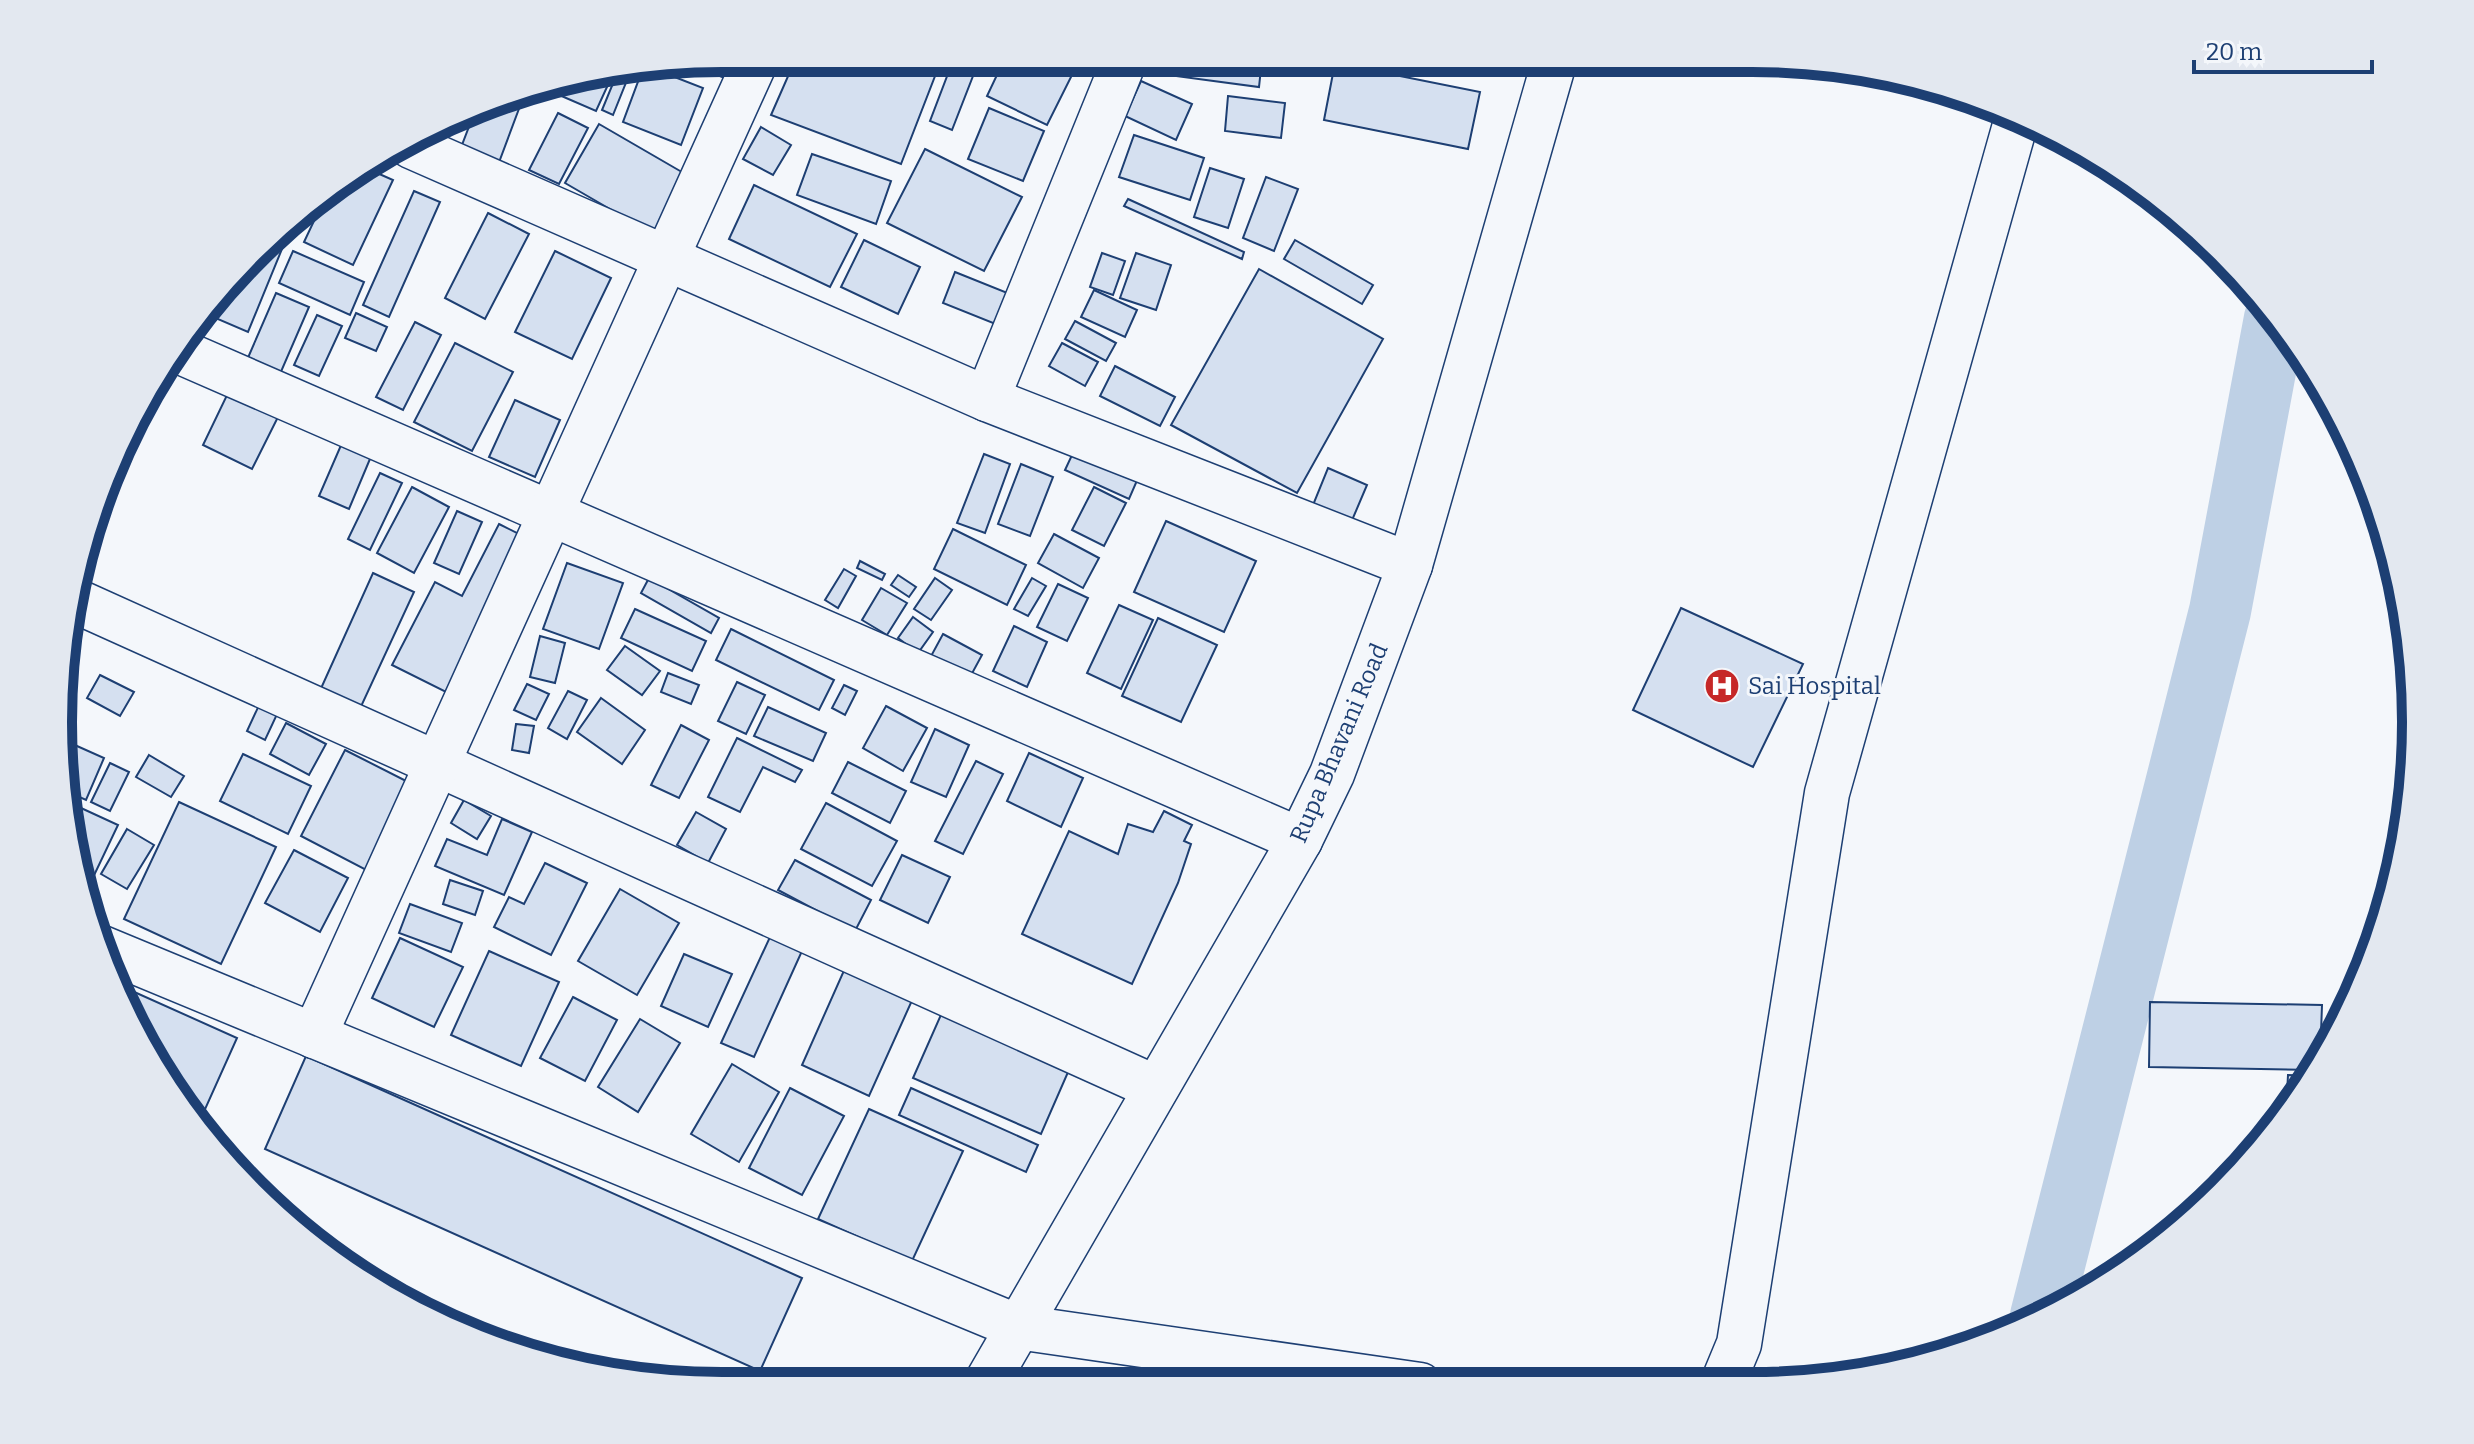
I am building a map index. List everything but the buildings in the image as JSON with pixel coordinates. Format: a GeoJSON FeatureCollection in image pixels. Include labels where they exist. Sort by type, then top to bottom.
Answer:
{"type":"FeatureCollection","features":[{"type":"Feature","properties":{"kind":"street"},"geometry":{"type":"LineString","coordinates":[[314,1036],[751,72]]}},
{"type":"Feature","properties":{"kind":"street"},"geometry":{"type":"LineString","coordinates":[[987,399],[1120,72]]}},
{"type":"Feature","properties":{"kind":"street","name":"Rupa Bhavani Road"},"geometry":{"type":"LineString","coordinates":[[992,1372],[1300,840],[1332,774],[1410,565],[1551,72]]}},
{"type":"Feature","properties":{"kind":"street"},"geometry":{"type":"LineString","coordinates":[[1727,1372],[1739,1344],[1827,793],[2014,127]]}},
{"type":"Feature","properties":{"kind":"street"},"geometry":{"type":"LineString","coordinates":[[432,143],[666,258],[987,399],[1410,565]]}},
{"type":"Feature","properties":{"kind":"street"},"geometry":{"type":"LineString","coordinates":[[186,354],[1300,840]]}},
{"type":"Feature","properties":{"kind":"street"},"geometry":{"type":"LineString","coordinates":[[83,604],[1156,1088]]}},
{"type":"Feature","properties":{"kind":"street"},"geometry":{"type":"LineString","coordinates":[[114,953],[1018,1327],[1330,1372]]}},
{"type":"Feature","properties":{"kind":"waterway"},"geometry":{"type":"LineString","coordinates":[[2045,1302],[2220,611],[2272,332]]}},
{"type":"Feature","properties":{"kind":"place","name":"Sai Hospital"},"geometry":{"type":"Point","coordinates":[1722,686]}}]}
